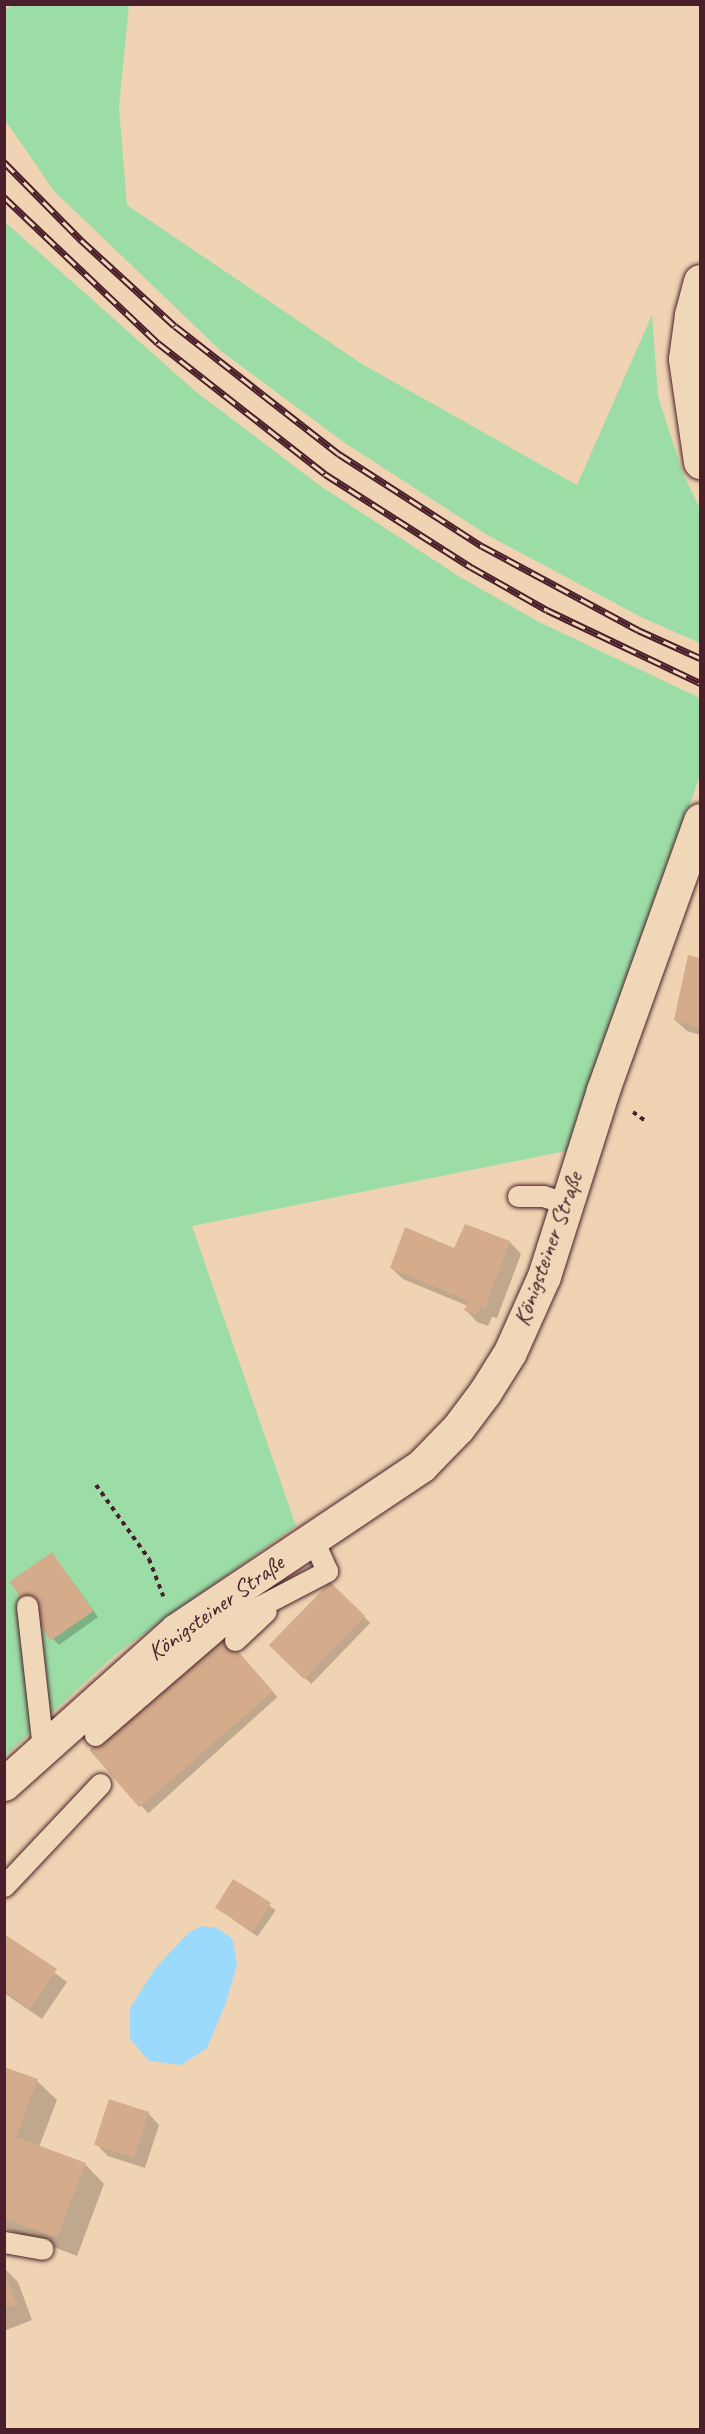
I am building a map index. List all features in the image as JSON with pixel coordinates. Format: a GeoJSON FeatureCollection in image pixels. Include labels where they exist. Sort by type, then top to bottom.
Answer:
{"type":"FeatureCollection","features":[{"type":"Feature","properties":{"kind":"street"},"geometry":{"type":"LineString","coordinates":[[700,281],[691,315],[685,359],[700,462]]}},
{"type":"Feature","properties":{"kind":"street","name":"Königsteiner Straße"},"geometry":{"type":"LineString","coordinates":[[4,1785],[176,1630],[314,1540],[421,1466],[458,1428],[510,1352],[544,1276],[566,1203],[700,820]]}},
{"type":"Feature","properties":{"kind":"lane"},"geometry":{"type":"LineString","coordinates":[[518,1196],[543,1196],[566,1203]]}},
{"type":"Feature","properties":{"kind":"lane"},"geometry":{"type":"LineString","coordinates":[[95,1735],[220,1627],[327,1571],[314,1540]]}},
{"type":"Feature","properties":{"kind":"lane"},"geometry":{"type":"LineString","coordinates":[[235,1640],[284,1594]]}},
{"type":"Feature","properties":{"kind":"lane"},"geometry":{"type":"LineString","coordinates":[[27,1606],[43,1749]]}},
{"type":"Feature","properties":{"kind":"lane"},"geometry":{"type":"LineString","coordinates":[[4,1886],[100,1784]]}},
{"type":"Feature","properties":{"kind":"lane"},"geometry":{"type":"LineString","coordinates":[[4,2242],[42,2249]]}},
{"type":"Feature","properties":{"kind":"path"},"geometry":{"type":"LineString","coordinates":[[96,1485],[149,1559],[176,1630]]}},
{"type":"Feature","properties":{"kind":"green space"},"geometry":{"type":"Polygon","coordinates":[[[13,5],[129,5],[119,107],[127,205],[362,364],[577,485],[652,315],[658,396],[682,471],[700,509],[700,643],[643,618],[489,536],[345,443],[221,351],[54,191],[5,120],[5,9],[13,5]]]}},
{"type":"Feature","properties":{"kind":"green space"},"geometry":{"type":"Polygon","coordinates":[[[5,222],[195,391],[319,485],[460,577],[539,622],[700,698],[700,775],[571,1150],[192,1226],[296,1526],[117,1653],[5,1756],[5,222]]]}},
{"type":"Feature","properties":{"kind":"water"},"geometry":{"type":"Polygon","coordinates":[[[201,1926],[217,1928],[233,1939],[237,1965],[225,2005],[207,2048],[181,2065],[149,2061],[130,2039],[130,2008],[154,1970],[187,1934],[201,1926]]]}},
{"type":"Feature","properties":{"kind":"building"},"geometry":{"type":"Polygon","coordinates":[[[688,955],[700,958],[700,1028],[674,1020],[688,955]]]}},
{"type":"Feature","properties":{"kind":"building"},"geometry":{"type":"Polygon","coordinates":[[[465,1224],[510,1241],[485,1308],[481,1306],[476,1315],[464,1310],[469,1301],[390,1268],[405,1227],[454,1248],[465,1224]]]}},
{"type":"Feature","properties":{"kind":"building"},"geometry":{"type":"Polygon","coordinates":[[[52,1552],[93,1611],[51,1641],[9,1582],[52,1552]]]}},
{"type":"Feature","properties":{"kind":"building"},"geometry":{"type":"Polygon","coordinates":[[[330,1582],[365,1616],[304,1679],[269,1645],[330,1582]]]}},
{"type":"Feature","properties":{"kind":"building"},"geometry":{"type":"Polygon","coordinates":[[[223,1634],[273,1691],[139,1807],[89,1750],[223,1634]]]}},
{"type":"Feature","properties":{"kind":"building"},"geometry":{"type":"Polygon","coordinates":[[[233,1879],[271,1903],[253,1932],[215,1908],[233,1879]]]}},
{"type":"Feature","properties":{"kind":"building"},"geometry":{"type":"Polygon","coordinates":[[[4,1934],[57,1969],[30,2009],[4,1991],[4,1934]]]}},
{"type":"Feature","properties":{"kind":"building"},"geometry":{"type":"Polygon","coordinates":[[[4,2067],[38,2079],[16,2137],[86,2163],[57,2238],[4,2218],[4,2067]]]}},
{"type":"Feature","properties":{"kind":"building"},"geometry":{"type":"Polygon","coordinates":[[[109,2099],[149,2112],[134,2158],[94,2145],[109,2099]]]}},
{"type":"Feature","properties":{"kind":"building"},"geometry":{"type":"Polygon","coordinates":[[[4,2271],[17,2304],[4,2309],[4,2271]]]}},
{"type":"Feature","properties":{"kind":"railway"},"geometry":{"type":"LineString","coordinates":[[4,162],[81,240],[175,326],[339,454],[482,546],[638,630],[700,658]]}},
{"type":"Feature","properties":{"kind":"railway"},"geometry":{"type":"LineString","coordinates":[[4,197],[158,343],[325,474],[471,567],[547,610],[700,683]]}}]}
